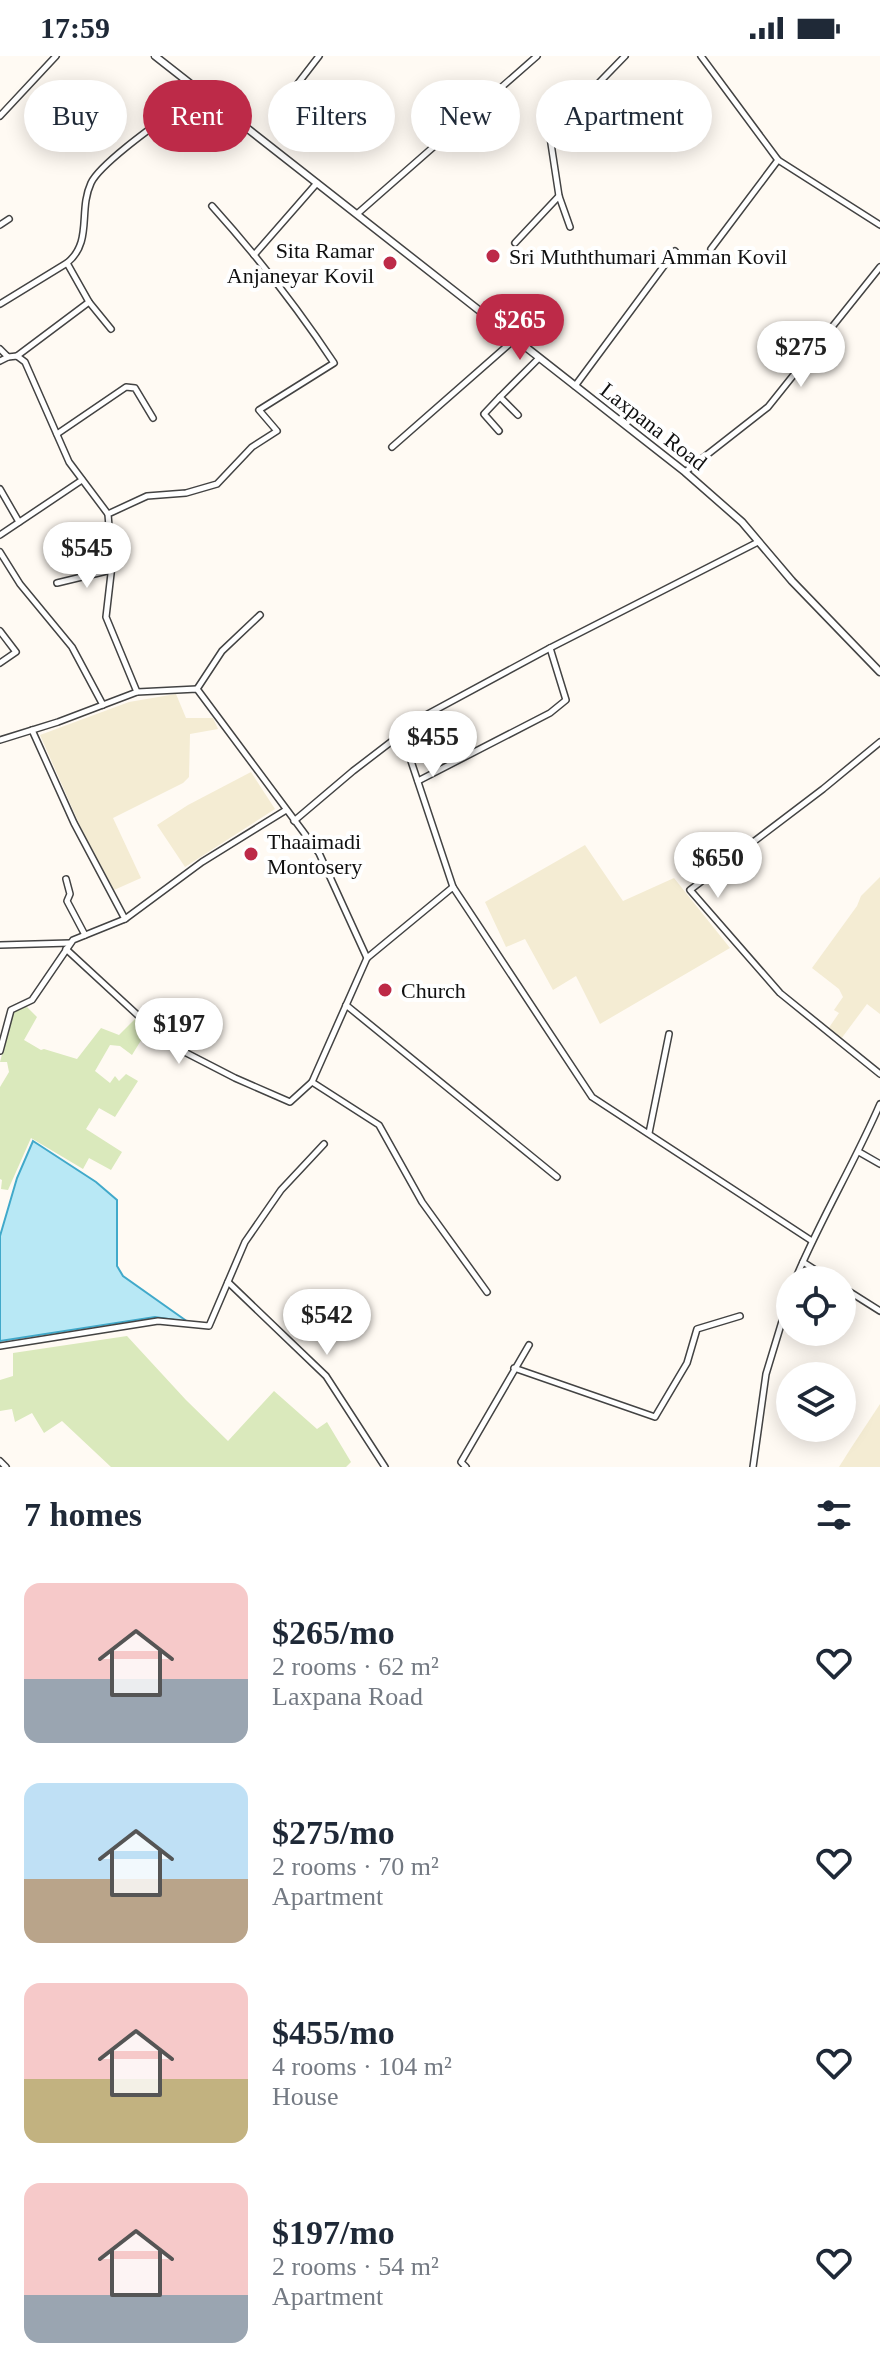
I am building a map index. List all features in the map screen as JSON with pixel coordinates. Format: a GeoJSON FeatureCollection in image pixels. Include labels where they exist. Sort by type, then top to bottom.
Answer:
{"type":"FeatureCollection","features":[{"type":"Feature","properties":{"kind":"street"},"geometry":{"type":"LineString","coordinates":[[0,116],[56,56]]}},
{"type":"Feature","properties":{"kind":"street","name":"Laxpana Road"},"geometry":{"type":"LineString","coordinates":[[155,56],[185,80]]}},
{"type":"Feature","properties":{"kind":"street"},"geometry":{"type":"LineString","coordinates":[[301,80],[319,56]]}},
{"type":"Feature","properties":{"kind":"street"},"geometry":{"type":"LineString","coordinates":[[357,214],[537,56]]}},
{"type":"Feature","properties":{"kind":"street"},"geometry":{"type":"LineString","coordinates":[[701,56],[778,160],[880,225]]}},
{"type":"Feature","properties":{"kind":"street"},"geometry":{"type":"LineString","coordinates":[[570,227],[559,196],[550,137],[622,57]]}},
{"type":"Feature","properties":{"kind":"street","name":"Laxpana Road"},"geometry":{"type":"LineString","coordinates":[[252,132],[685,472],[742,522],[841,634],[880,672]]}},
{"type":"Feature","properties":{"kind":"street"},"geometry":{"type":"LineString","coordinates":[[0,304],[78,254],[85,231],[85,205],[92,181],[143,136]]}},
{"type":"Feature","properties":{"kind":"street"},"geometry":{"type":"LineString","coordinates":[[711,249],[778,160]]}},
{"type":"Feature","properties":{"kind":"street"},"geometry":{"type":"LineString","coordinates":[[254,255],[317,183]]}},
{"type":"Feature","properties":{"kind":"street"},"geometry":{"type":"LineString","coordinates":[[515,243],[559,196]]}},
{"type":"Feature","properties":{"kind":"street"},"geometry":{"type":"LineString","coordinates":[[108,514],[147,496],[186,493],[217,484],[252,447],[277,431],[259,410],[334,363],[310,326],[212,206]]}},
{"type":"Feature","properties":{"kind":"street"},"geometry":{"type":"LineString","coordinates":[[0,225],[9,219]]}},
{"type":"Feature","properties":{"kind":"street"},"geometry":{"type":"LineString","coordinates":[[575,386],[675,251]]}},
{"type":"Feature","properties":{"kind":"street"},"geometry":{"type":"LineString","coordinates":[[67,263],[89,302],[111,329]]}},
{"type":"Feature","properties":{"kind":"street"},"geometry":{"type":"LineString","coordinates":[[685,472],[768,407],[880,267]]}},
{"type":"Feature","properties":{"kind":"street"},"geometry":{"type":"LineString","coordinates":[[0,361],[17,356],[89,302]]}},
{"type":"Feature","properties":{"kind":"street"},"geometry":{"type":"LineString","coordinates":[[392,447],[515,339]]}},
{"type":"Feature","properties":{"kind":"street"},"geometry":{"type":"LineString","coordinates":[[0,349],[8,357]]}},
{"type":"Feature","properties":{"kind":"street"},"geometry":{"type":"LineString","coordinates":[[17,356],[25,362],[69,462],[108,514],[111,570],[106,617],[137,692]]}},
{"type":"Feature","properties":{"kind":"street"},"geometry":{"type":"LineString","coordinates":[[499,431],[484,414],[539,358]]}},
{"type":"Feature","properties":{"kind":"street"},"geometry":{"type":"LineString","coordinates":[[57,434],[126,387],[132,386],[153,418]]}},
{"type":"Feature","properties":{"kind":"street"},"geometry":{"type":"LineString","coordinates":[[500,397],[518,415]]}},
{"type":"Feature","properties":{"kind":"street"},"geometry":{"type":"LineString","coordinates":[[0,535],[82,480]]}},
{"type":"Feature","properties":{"kind":"street"},"geometry":{"type":"LineString","coordinates":[[0,489],[19,522]]}},
{"type":"Feature","properties":{"kind":"street"},"geometry":{"type":"LineString","coordinates":[[294,821],[426,715],[758,542]]}},
{"type":"Feature","properties":{"kind":"street"},"geometry":{"type":"LineString","coordinates":[[0,552],[20,584],[72,647],[103,705]]}},
{"type":"Feature","properties":{"kind":"street"},"geometry":{"type":"LineString","coordinates":[[57,583],[111,570]]}},
{"type":"Feature","properties":{"kind":"street"},"geometry":{"type":"LineString","coordinates":[[197,689],[222,651],[260,615]]}},
{"type":"Feature","properties":{"kind":"street"},"geometry":{"type":"LineString","coordinates":[[0,631],[16,652],[0,663]]}},
{"type":"Feature","properties":{"kind":"street"},"geometry":{"type":"LineString","coordinates":[[418,781],[550,713],[566,700],[550,648]]}},
{"type":"Feature","properties":{"kind":"street"},"geometry":{"type":"LineString","coordinates":[[0,740],[137,692],[197,689]]}},
{"type":"Feature","properties":{"kind":"street"},"geometry":{"type":"LineString","coordinates":[[197,689],[319,853],[367,958]]}},
{"type":"Feature","properties":{"kind":"street"},"geometry":{"type":"LineString","coordinates":[[32,730],[74,823],[125,919]]}},
{"type":"Feature","properties":{"kind":"street"},"geometry":{"type":"LineString","coordinates":[[402,734],[453,887],[592,1097],[812,1241]]}},
{"type":"Feature","properties":{"kind":"street"},"geometry":{"type":"LineString","coordinates":[[880,742],[690,890],[780,993],[880,1074]]}},
{"type":"Feature","properties":{"kind":"street"},"geometry":{"type":"LineString","coordinates":[[0,945],[70,943],[125,919],[202,862],[286,810]]}},
{"type":"Feature","properties":{"kind":"street"},"geometry":{"type":"LineString","coordinates":[[66,879],[70,894],[67,901],[85,935]]}},
{"type":"Feature","properties":{"kind":"street"},"geometry":{"type":"LineString","coordinates":[[66,949],[169,1044],[290,1102],[312,1082],[367,958],[453,887]]}},
{"type":"Feature","properties":{"kind":"street"},"geometry":{"type":"LineString","coordinates":[[0,1051],[11,1010],[32,1000],[70,943]]}},
{"type":"Feature","properties":{"kind":"street"},"geometry":{"type":"LineString","coordinates":[[346,1005],[557,1177]]}},
{"type":"Feature","properties":{"kind":"street"},"geometry":{"type":"LineString","coordinates":[[649,1133],[669,1034]]}},
{"type":"Feature","properties":{"kind":"street"},"geometry":{"type":"LineString","coordinates":[[312,1082],[379,1125],[422,1202],[487,1292]]}},
{"type":"Feature","properties":{"kind":"street"},"geometry":{"type":"LineString","coordinates":[[801,1266],[880,1104]]}},
{"type":"Feature","properties":{"kind":"street"},"geometry":{"type":"LineString","coordinates":[[0,1346],[158,1321],[209,1326],[245,1242],[281,1190],[324,1144]]}},
{"type":"Feature","properties":{"kind":"street"},"geometry":{"type":"LineString","coordinates":[[859,1152],[880,1164]]}},
{"type":"Feature","properties":{"kind":"street"},"geometry":{"type":"LineString","coordinates":[[803,1262],[809,1266]]}},
{"type":"Feature","properties":{"kind":"street"},"geometry":{"type":"LineString","coordinates":[[228,1282],[326,1376],[385,1467]]}},
{"type":"Feature","properties":{"kind":"street"},"geometry":{"type":"LineString","coordinates":[[856,1296],[880,1311]]}},
{"type":"Feature","properties":{"kind":"street"},"geometry":{"type":"LineString","coordinates":[[514,1368],[655,1417],[687,1363],[697,1329],[740,1316]]}},
{"type":"Feature","properties":{"kind":"street"},"geometry":{"type":"LineString","coordinates":[[753,1467],[766,1374],[776,1341]]}},
{"type":"Feature","properties":{"kind":"street"},"geometry":{"type":"LineString","coordinates":[[466,1467],[461,1462],[529,1345]]}},
{"type":"Feature","properties":{"kind":"shaded area"},"geometry":{"type":"Polygon","coordinates":[[[176,694],[186,718],[213,718],[218,729],[190,734],[189,777],[183,783],[113,818],[141,878],[114,890],[81,828],[40,735],[129,702],[176,694]]]}},
{"type":"Feature","properties":{"kind":"shaded area"},"geometry":{"type":"Polygon","coordinates":[[[251,772],[275,809],[185,867],[157,825],[251,772]]]}},
{"type":"Feature","properties":{"kind":"shaded area"},"geometry":{"type":"Polygon","coordinates":[[[585,845],[623,901],[674,878],[730,948],[600,1024],[576,976],[553,990],[525,939],[506,947],[485,902],[585,845]]]}},
{"type":"Feature","properties":{"kind":"shaded area"},"geometry":{"type":"Polygon","coordinates":[[[880,877],[880,1014],[867,1004],[841,1039],[828,1029],[839,1013],[834,1010],[843,997],[839,989],[812,968],[861,896],[880,877]]]}},
{"type":"Feature","properties":{"kind":"shaded area"},"geometry":{"type":"Polygon","coordinates":[[[880,1404],[880,1467],[839,1467],[880,1404]]]}},
{"type":"Feature","properties":{"kind":"green space"},"geometry":{"type":"Polygon","coordinates":[[[26,1006],[37,1017],[24,1040],[41,1050],[77,1059],[101,1028],[119,1035],[135,1019],[148,1029],[132,1055],[120,1046],[110,1045],[95,1071],[110,1083],[115,1076],[119,1081],[126,1074],[138,1081],[115,1117],[99,1108],[86,1129],[122,1152],[111,1170],[89,1158],[83,1169],[31,1138],[8,1190],[1,1189],[0,1179],[0,1087],[9,1072],[7,1062],[0,1062],[13,1012],[26,1006]]]}},
{"type":"Feature","properties":{"kind":"green space"},"geometry":{"type":"Polygon","coordinates":[[[127,1336],[228,1441],[274,1391],[317,1429],[327,1422],[351,1462],[346,1467],[111,1467],[62,1421],[44,1433],[32,1413],[15,1422],[12,1409],[0,1411],[0,1380],[13,1376],[13,1353],[127,1336]]]}},
{"type":"Feature","properties":{"kind":"water"},"geometry":{"type":"Polygon","coordinates":[[[33,1141],[96,1182],[117,1200],[117,1266],[123,1276],[188,1322],[155,1317],[0,1341],[0,1236],[17,1178],[33,1141]]]}},
{"type":"Feature","properties":{"kind":"place","name":"Sri Muththumari Amman Kovil"},"geometry":{"type":"Point","coordinates":[493,256]}},
{"type":"Feature","properties":{"kind":"place","name":"Sita Ramar Anjaneyar Kovil"},"geometry":{"type":"Point","coordinates":[390,263]}},
{"type":"Feature","properties":{"kind":"place","name":"Thaaimadi Montosery"},"geometry":{"type":"Point","coordinates":[251,854]}},
{"type":"Feature","properties":{"kind":"place","name":"Church"},"geometry":{"type":"Point","coordinates":[385,990]}}]}
